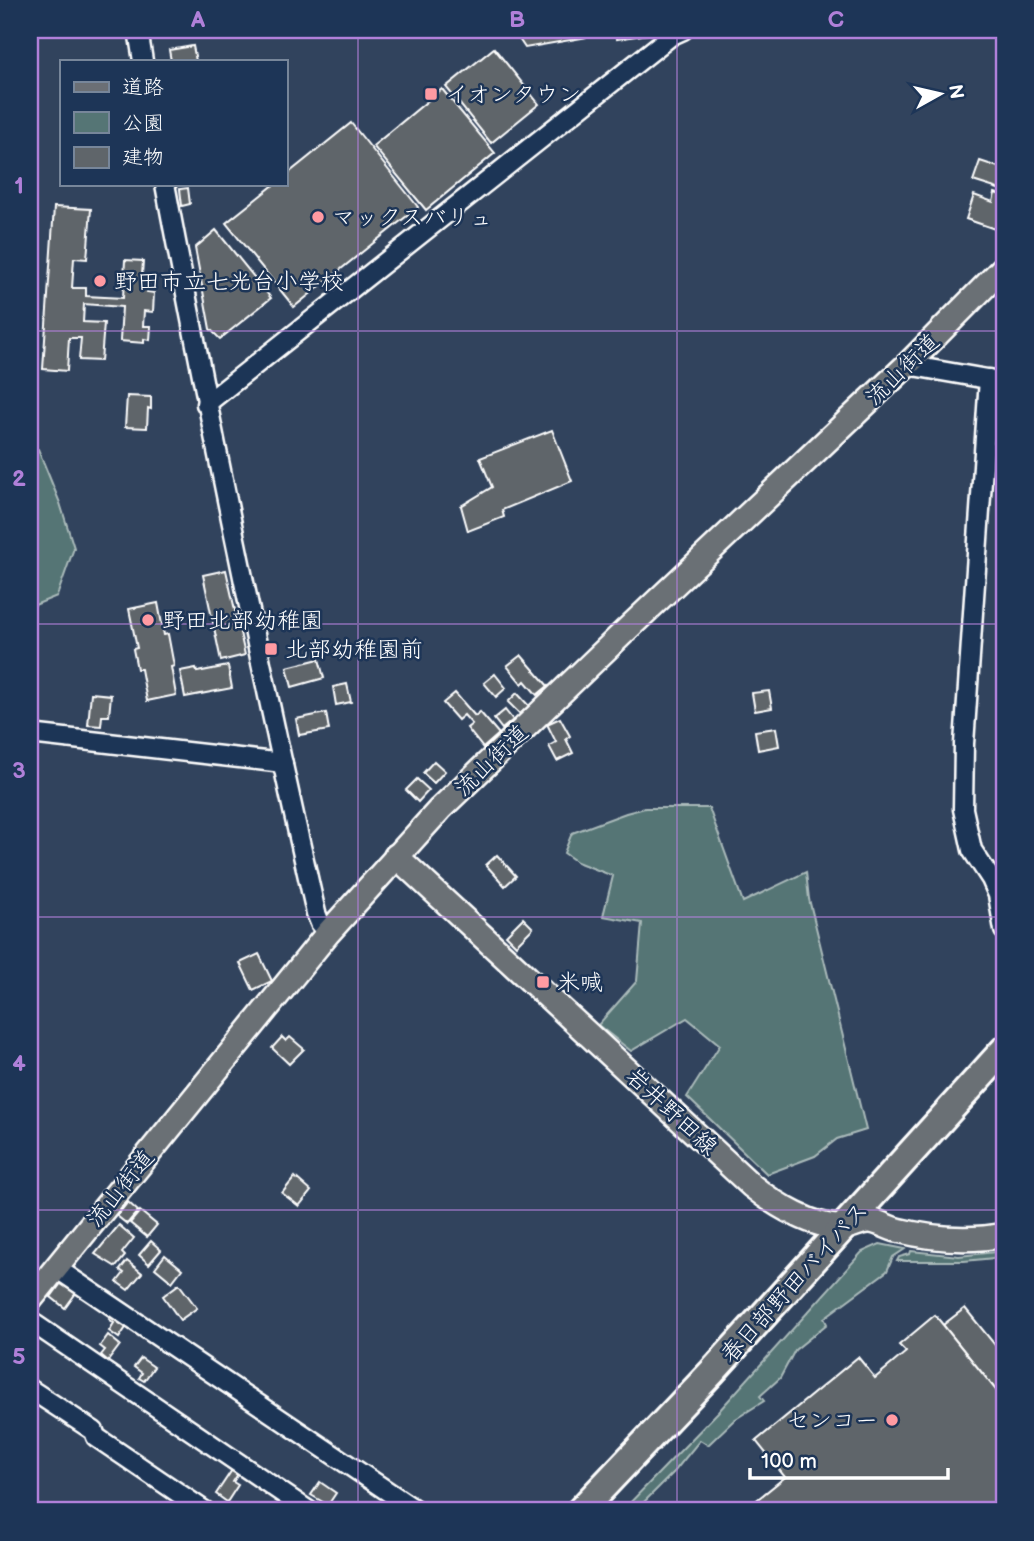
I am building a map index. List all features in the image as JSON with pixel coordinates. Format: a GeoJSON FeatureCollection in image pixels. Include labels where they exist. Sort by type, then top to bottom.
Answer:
{"type":"FeatureCollection","features":[{"type":"Feature","properties":{"kind":"highway","name":"春日部野田バイパス"},"geometry":{"type":"LineString","coordinates":[[600,1511],[697,1414],[1004,1050]]}},
{"type":"Feature","properties":{"kind":"highway","name":"春日部野田バイパス"},"geometry":{"type":"LineString","coordinates":[[580,1511],[1004,1074]]}},
{"type":"Feature","properties":{"kind":"main road","name":"流山街道"},"geometry":{"type":"LineString","coordinates":[[30,1300],[328,933],[440,809],[907,365],[1004,267]]}},
{"type":"Feature","properties":{"kind":"main road","name":"岩井野田線"},"geometry":{"type":"LineString","coordinates":[[396,856],[760,1193],[783,1209],[808,1219],[894,1229],[938,1238],[964,1240],[1004,1235]]}},
{"type":"Feature","properties":{"kind":"street"},"geometry":{"type":"LineString","coordinates":[[138,30],[144,60]]}},
{"type":"Feature","properties":{"kind":"street"},"geometry":{"type":"LineString","coordinates":[[206,404],[672,35],[683,30]]}},
{"type":"Feature","properties":{"kind":"street"},"geometry":{"type":"LineString","coordinates":[[165,186],[206,404],[283,763],[316,912],[328,933]]}},
{"type":"Feature","properties":{"kind":"street"},"geometry":{"type":"LineString","coordinates":[[907,365],[997,381],[964,744],[962,809],[972,850],[998,895],[1004,930]]}},
{"type":"Feature","properties":{"kind":"street"},"geometry":{"type":"LineString","coordinates":[[30,734],[283,763]]}},
{"type":"Feature","properties":{"kind":"street"},"geometry":{"type":"LineString","coordinates":[[57,1268],[416,1511]]}},
{"type":"Feature","properties":{"kind":"street"},"geometry":{"type":"LineString","coordinates":[[30,1321],[309,1511]]}},
{"type":"Feature","properties":{"kind":"street"},"geometry":{"type":"LineString","coordinates":[[30,1389],[94,1431],[96,1437],[205,1511]]}},
{"type":"Feature","properties":{"kind":"green space"},"geometry":{"type":"Polygon","coordinates":[[[38,449],[60,503],[74,548],[57,596],[30,607],[30,450],[38,449]]]}},
{"type":"Feature","properties":{"kind":"green space"},"geometry":{"type":"Polygon","coordinates":[[[645,808],[709,808],[743,902],[806,872],[809,899],[866,1130],[837,1139],[815,1156],[767,1174],[687,1097],[720,1045],[687,1018],[631,1051],[598,1025],[637,981],[642,923],[603,916],[613,876],[577,862],[564,853],[572,833],[645,808]]]}},
{"type":"Feature","properties":{"kind":"green space"},"geometry":{"type":"Polygon","coordinates":[[[880,1244],[905,1249],[893,1257],[887,1271],[824,1318],[827,1324],[795,1350],[780,1378],[760,1396],[764,1401],[734,1420],[708,1445],[700,1440],[674,1472],[635,1511],[622,1511],[718,1412],[862,1252],[880,1244]]]}},
{"type":"Feature","properties":{"kind":"green space"},"geometry":{"type":"Polygon","coordinates":[[[911,1251],[959,1256],[1004,1251],[1004,1257],[964,1261],[897,1261],[911,1251]]]}},
{"type":"Feature","properties":{"kind":"building"},"geometry":{"type":"Polygon","coordinates":[[[513,30],[648,30],[649,34],[617,39],[616,32],[525,48],[513,30]]]}},
{"type":"Feature","properties":{"kind":"building"},"geometry":{"type":"Polygon","coordinates":[[[193,46],[196,60],[171,60],[169,50],[193,46]]]}},
{"type":"Feature","properties":{"kind":"building"},"geometry":{"type":"Polygon","coordinates":[[[494,48],[539,104],[491,143],[446,87],[494,48]]]}},
{"type":"Feature","properties":{"kind":"building"},"geometry":{"type":"Polygon","coordinates":[[[442,89],[495,153],[426,210],[373,146],[442,89]]]}},
{"type":"Feature","properties":{"kind":"building"},"geometry":{"type":"Polygon","coordinates":[[[351,123],[418,207],[294,307],[226,223],[272,186],[287,186],[287,174],[351,123]]]}},
{"type":"Feature","properties":{"kind":"building"},"geometry":{"type":"Polygon","coordinates":[[[980,161],[1004,169],[1004,191],[973,181],[980,161]]]}},
{"type":"Feature","properties":{"kind":"building"},"geometry":{"type":"Polygon","coordinates":[[[188,188],[190,204],[182,206],[180,189],[188,188]]]}},
{"type":"Feature","properties":{"kind":"building"},"geometry":{"type":"Polygon","coordinates":[[[995,193],[1004,196],[1004,232],[966,219],[974,195],[993,202],[995,193]]]}},
{"type":"Feature","properties":{"kind":"building"},"geometry":{"type":"Polygon","coordinates":[[[54,207],[91,209],[87,259],[74,258],[72,288],[86,288],[86,296],[123,298],[125,260],[143,261],[142,275],[148,276],[147,292],[154,293],[153,312],[144,311],[143,326],[151,326],[150,340],[144,339],[144,343],[120,341],[122,307],[84,304],[83,322],[104,323],[101,361],[79,360],[81,338],[69,338],[67,371],[43,369],[54,207]]]}},
{"type":"Feature","properties":{"kind":"building"},"geometry":{"type":"Polygon","coordinates":[[[216,230],[271,298],[220,339],[210,329],[195,248],[216,230]]]}},
{"type":"Feature","properties":{"kind":"building"},"geometry":{"type":"Polygon","coordinates":[[[127,396],[151,397],[147,428],[125,427],[127,396]]]}},
{"type":"Feature","properties":{"kind":"building"},"geometry":{"type":"Polygon","coordinates":[[[552,430],[572,481],[502,510],[504,517],[468,531],[461,506],[492,487],[480,458],[552,430]]]}},
{"type":"Feature","properties":{"kind":"building"},"geometry":{"type":"Polygon","coordinates":[[[226,570],[245,655],[221,661],[203,575],[226,570]]]}},
{"type":"Feature","properties":{"kind":"building"},"geometry":{"type":"Polygon","coordinates":[[[158,603],[164,635],[168,634],[176,695],[147,701],[141,669],[137,669],[133,649],[137,648],[129,609],[158,603]]]}},
{"type":"Feature","properties":{"kind":"building"},"geometry":{"type":"Polygon","coordinates":[[[521,655],[548,686],[537,695],[525,681],[522,684],[507,666],[521,655]]]}},
{"type":"Feature","properties":{"kind":"building"},"geometry":{"type":"Polygon","coordinates":[[[319,659],[324,678],[292,687],[287,667],[319,659]]]}},
{"type":"Feature","properties":{"kind":"building"},"geometry":{"type":"Polygon","coordinates":[[[228,666],[232,688],[185,697],[180,671],[196,668],[197,672],[228,666]]]}},
{"type":"Feature","properties":{"kind":"building"},"geometry":{"type":"Polygon","coordinates":[[[495,674],[506,688],[496,697],[484,683],[495,674]]]}},
{"type":"Feature","properties":{"kind":"building"},"geometry":{"type":"Polygon","coordinates":[[[347,684],[351,702],[336,705],[333,687],[347,684]]]}},
{"type":"Feature","properties":{"kind":"building"},"geometry":{"type":"Polygon","coordinates":[[[769,691],[772,708],[755,711],[752,693],[769,691]]]}},
{"type":"Feature","properties":{"kind":"building"},"geometry":{"type":"Polygon","coordinates":[[[91,693],[111,695],[109,716],[102,716],[101,726],[88,725],[91,693]]]}},
{"type":"Feature","properties":{"kind":"building"},"geometry":{"type":"Polygon","coordinates":[[[455,693],[475,716],[480,712],[499,734],[483,748],[467,728],[472,724],[464,715],[458,720],[443,703],[455,693]]]}},
{"type":"Feature","properties":{"kind":"building"},"geometry":{"type":"Polygon","coordinates":[[[517,693],[529,706],[520,714],[508,702],[517,693]]]}},
{"type":"Feature","properties":{"kind":"building"},"geometry":{"type":"Polygon","coordinates":[[[505,710],[513,720],[502,729],[494,719],[505,710]]]}},
{"type":"Feature","properties":{"kind":"building"},"geometry":{"type":"Polygon","coordinates":[[[326,713],[329,730],[299,735],[296,719],[326,713]]]}},
{"type":"Feature","properties":{"kind":"building"},"geometry":{"type":"Polygon","coordinates":[[[560,718],[570,736],[566,739],[573,753],[557,761],[549,746],[556,742],[547,724],[560,718]]]}},
{"type":"Feature","properties":{"kind":"building"},"geometry":{"type":"Polygon","coordinates":[[[776,728],[779,746],[758,750],[755,731],[776,728]]]}},
{"type":"Feature","properties":{"kind":"building"},"geometry":{"type":"Polygon","coordinates":[[[434,761],[445,771],[434,783],[423,773],[434,761]]]}},
{"type":"Feature","properties":{"kind":"building"},"geometry":{"type":"Polygon","coordinates":[[[417,779],[429,790],[418,802],[406,790],[417,779]]]}},
{"type":"Feature","properties":{"kind":"building"},"geometry":{"type":"Polygon","coordinates":[[[497,855],[516,876],[505,886],[486,865],[497,855]]]}},
{"type":"Feature","properties":{"kind":"building"},"geometry":{"type":"Polygon","coordinates":[[[523,918],[533,928],[516,945],[506,935],[523,918]]]}},
{"type":"Feature","properties":{"kind":"building"},"geometry":{"type":"Polygon","coordinates":[[[259,954],[272,981],[253,990],[240,963],[259,954]]]}},
{"type":"Feature","properties":{"kind":"building"},"geometry":{"type":"Polygon","coordinates":[[[282,1037],[286,1041],[290,1037],[304,1049],[289,1064],[272,1048],[282,1037]]]}},
{"type":"Feature","properties":{"kind":"building"},"geometry":{"type":"Polygon","coordinates":[[[295,1177],[311,1191],[299,1206],[282,1193],[295,1177]]]}},
{"type":"Feature","properties":{"kind":"building"},"geometry":{"type":"Polygon","coordinates":[[[128,1202],[138,1211],[127,1224],[117,1216],[128,1202]]]}},
{"type":"Feature","properties":{"kind":"building"},"geometry":{"type":"Polygon","coordinates":[[[140,1211],[157,1225],[147,1237],[130,1223],[140,1211]]]}},
{"type":"Feature","properties":{"kind":"building"},"geometry":{"type":"Polygon","coordinates":[[[119,1225],[134,1238],[122,1253],[125,1256],[116,1267],[95,1254],[119,1225]]]}},
{"type":"Feature","properties":{"kind":"building"},"geometry":{"type":"Polygon","coordinates":[[[151,1241],[161,1250],[149,1264],[139,1255],[151,1241]]]}},
{"type":"Feature","properties":{"kind":"building"},"geometry":{"type":"Polygon","coordinates":[[[165,1255],[182,1269],[172,1282],[155,1268],[165,1255]]]}},
{"type":"Feature","properties":{"kind":"building"},"geometry":{"type":"Polygon","coordinates":[[[127,1261],[142,1273],[128,1290],[117,1282],[124,1273],[120,1270],[127,1261]]]}},
{"type":"Feature","properties":{"kind":"building"},"geometry":{"type":"Polygon","coordinates":[[[62,1282],[76,1293],[65,1308],[51,1297],[62,1282]]]}},
{"type":"Feature","properties":{"kind":"building"},"geometry":{"type":"Polygon","coordinates":[[[179,1284],[197,1308],[180,1320],[163,1296],[179,1284]]]}},
{"type":"Feature","properties":{"kind":"building"},"geometry":{"type":"Polygon","coordinates":[[[965,1308],[1004,1356],[1004,1400],[943,1325],[965,1308]]]}},
{"type":"Feature","properties":{"kind":"building"},"geometry":{"type":"Polygon","coordinates":[[[113,1312],[129,1323],[119,1338],[109,1331],[114,1323],[109,1319],[113,1312]]]}},
{"type":"Feature","properties":{"kind":"building","name":"センコー"},"geometry":{"type":"Polygon","coordinates":[[[935,1315],[1004,1400],[1004,1511],[743,1511],[785,1477],[756,1441],[858,1357],[875,1378],[906,1352],[899,1345],[935,1315]]]}},
{"type":"Feature","properties":{"kind":"building"},"geometry":{"type":"Polygon","coordinates":[[[108,1335],[120,1345],[108,1361],[101,1355],[105,1350],[100,1346],[108,1335]]]}},
{"type":"Feature","properties":{"kind":"building"},"geometry":{"type":"Polygon","coordinates":[[[141,1358],[154,1367],[144,1381],[139,1378],[142,1373],[134,1367],[141,1358]]]}},
{"type":"Feature","properties":{"kind":"building"},"geometry":{"type":"Polygon","coordinates":[[[232,1470],[238,1474],[233,1482],[238,1485],[227,1502],[216,1494],[232,1470]]]}},
{"type":"Feature","properties":{"kind":"building"},"geometry":{"type":"Polygon","coordinates":[[[320,1482],[336,1493],[328,1505],[311,1495],[320,1482]]]}},
{"type":"Feature","properties":{"kind":"place","name":"イオンタウン"},"geometry":{"type":"Point","coordinates":[431,94]}},
{"type":"Feature","properties":{"kind":"place","name":"マックスバリュ"},"geometry":{"type":"Point","coordinates":[318,217]}},
{"type":"Feature","properties":{"kind":"place","name":"野田市立七光台小学校"},"geometry":{"type":"Point","coordinates":[100,281]}},
{"type":"Feature","properties":{"kind":"place","name":"野田北部幼稚園"},"geometry":{"type":"Point","coordinates":[148,620]}},
{"type":"Feature","properties":{"kind":"place","name":"北部幼稚園前"},"geometry":{"type":"Point","coordinates":[271,649]}},
{"type":"Feature","properties":{"kind":"place","name":"米喊"},"geometry":{"type":"Point","coordinates":[543,982]}},
{"type":"Feature","properties":{"kind":"place","name":"センコー"},"geometry":{"type":"Point","coordinates":[892,1420]}}]}
